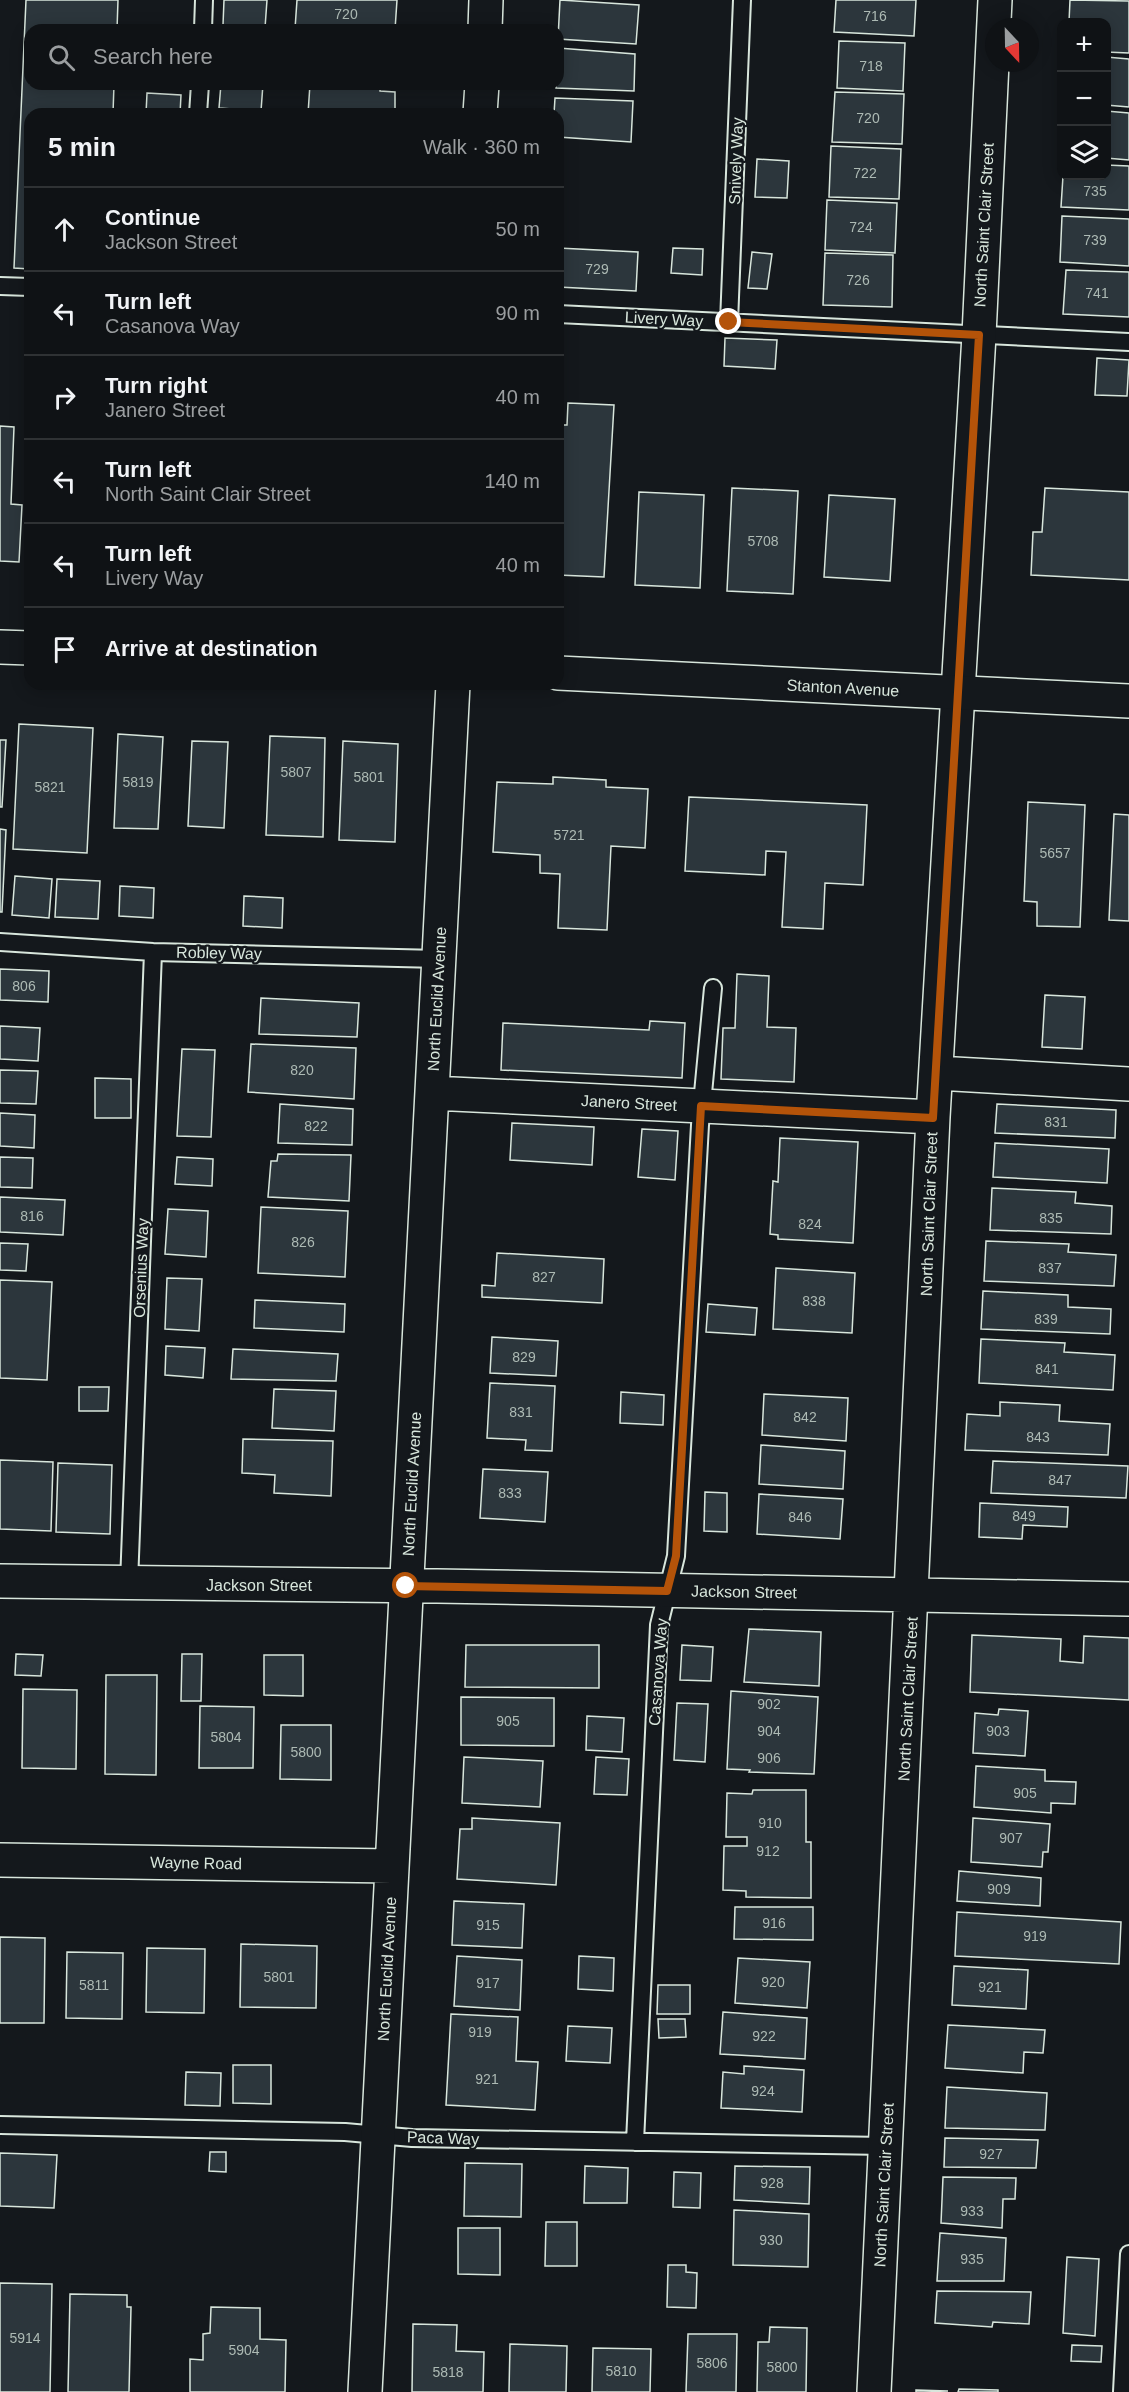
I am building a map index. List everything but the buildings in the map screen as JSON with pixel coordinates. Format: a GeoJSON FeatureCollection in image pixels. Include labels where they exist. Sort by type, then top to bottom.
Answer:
{"type":"FeatureCollection","features":[{"type":"Feature","properties":{"kind":"street"},"geometry":{"type":"LineString","coordinates":[[484,24],[486,0]]}},
{"type":"Feature","properties":{"kind":"street","name":"North Saint Clair Street"},"geometry":{"type":"LineString","coordinates":[[874,2392],[913,1594],[933,1118],[979,335],[995,0]]}},
{"type":"Feature","properties":{"kind":"street"},"geometry":{"type":"LineString","coordinates":[[480,108],[482,90]]}},
{"type":"Feature","properties":{"kind":"street"},"geometry":{"type":"LineString","coordinates":[[0,647],[24,648]]}},
{"type":"Feature","properties":{"kind":"street","name":"Stanton Avenue"},"geometry":{"type":"LineString","coordinates":[[564,673],[1129,701]]}},
{"type":"Feature","properties":{"kind":"street","name":"North Euclid Avenue"},"geometry":{"type":"LineString","coordinates":[[365,2392],[453,690]]}},
{"type":"Feature","properties":{"kind":"street"},"geometry":{"type":"LineString","coordinates":[[937,1073],[1129,1084]]}},
{"type":"Feature","properties":{"kind":"street","name":"Janero Street"},"geometry":{"type":"LineString","coordinates":[[432,1093],[933,1118]]}},
{"type":"Feature","properties":{"kind":"street","name":"Jackson Street"},"geometry":{"type":"LineString","coordinates":[[0,1581],[1129,1599]]}},
{"type":"Feature","properties":{"kind":"street","name":"Wayne Road"},"geometry":{"type":"LineString","coordinates":[[0,1860],[392,1866]]}},
{"type":"Feature","properties":{"kind":"lane"},"geometry":{"type":"LineString","coordinates":[[203,24],[204,0]]}},
{"type":"Feature","properties":{"kind":"lane","name":"Snively Way"},"geometry":{"type":"LineString","coordinates":[[729,322],[742,0]]}},
{"type":"Feature","properties":{"kind":"lane"},"geometry":{"type":"LineString","coordinates":[[198,108],[200,90]]}},
{"type":"Feature","properties":{"kind":"lane"},"geometry":{"type":"LineString","coordinates":[[0,286],[24,287]]}},
{"type":"Feature","properties":{"kind":"lane","name":"Livery Way"},"geometry":{"type":"LineString","coordinates":[[564,314],[1129,342]]}},
{"type":"Feature","properties":{"kind":"lane","name":"Robley Way"},"geometry":{"type":"LineString","coordinates":[[0,942],[153,952],[439,959]]}},
{"type":"Feature","properties":{"kind":"lane","name":"Orsenius Way"},"geometry":{"type":"LineString","coordinates":[[129,1584],[153,952]]}},
{"type":"Feature","properties":{"kind":"lane","name":"Casanova Way"},"geometry":{"type":"LineString","coordinates":[[635,2142],[659,1625],[676,1556],[701,1106],[712,988]]}},
{"type":"Feature","properties":{"kind":"lane","name":"Paca Way"},"geometry":{"type":"LineString","coordinates":[[0,2125],[345,2132],[378,2135],[635,2142],[886,2146]]}},
{"type":"Feature","properties":{"kind":"lane"},"geometry":{"type":"LineString","coordinates":[[1122,2392],[1129,2254]]}},
{"type":"Feature","properties":{"kind":"route"},"geometry":{"type":"LineString","coordinates":[[406,1586],[667,1591],[676,1556],[701,1106],[933,1118],[979,335],[729,322]]}}]}
